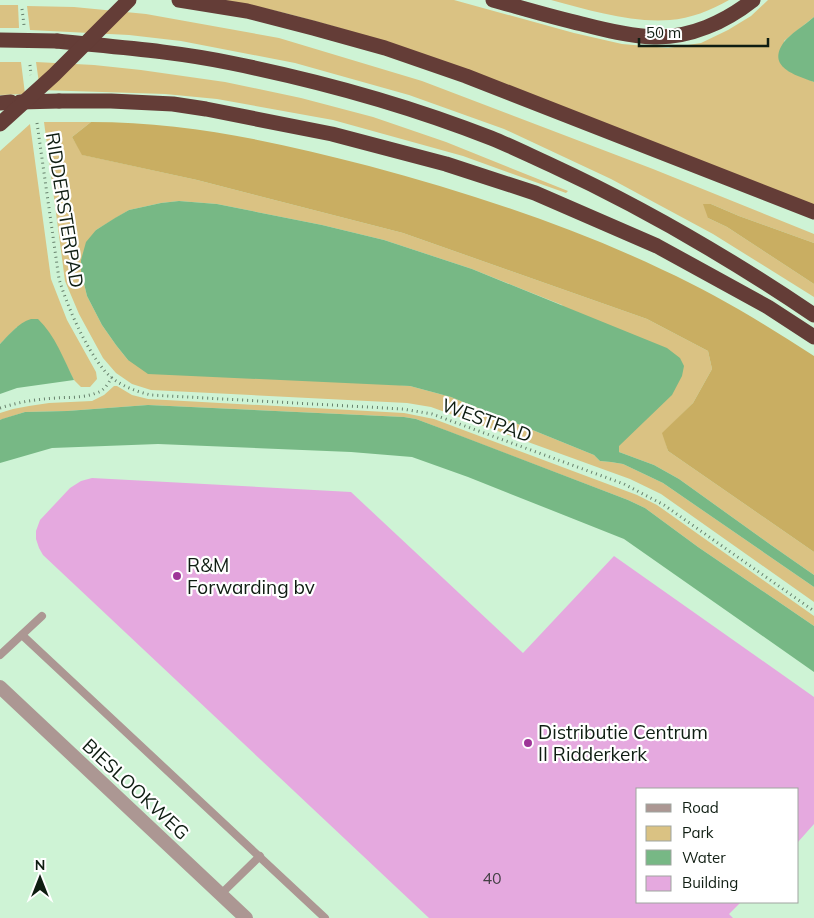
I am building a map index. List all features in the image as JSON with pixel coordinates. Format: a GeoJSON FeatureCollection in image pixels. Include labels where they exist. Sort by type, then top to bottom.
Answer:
{"type":"FeatureCollection","features":[{"type":"Feature","properties":{"kind":"highway"},"geometry":{"type":"LineString","coordinates":[[0,124],[54,75],[129,0]]}},
{"type":"Feature","properties":{"kind":"highway"},"geometry":{"type":"LineString","coordinates":[[178,0],[247,11],[385,48],[466,76],[814,212]]}},
{"type":"Feature","properties":{"kind":"highway"},"geometry":{"type":"LineString","coordinates":[[493,0],[600,28],[656,37],[700,29],[731,16],[753,0]]}},
{"type":"Feature","properties":{"kind":"highway"},"geometry":{"type":"LineString","coordinates":[[0,40],[56,41],[145,50],[230,63],[319,83],[399,105],[493,138],[589,183],[678,231],[814,315]]}},
{"type":"Feature","properties":{"kind":"highway"},"geometry":{"type":"LineString","coordinates":[[5,103],[111,101],[173,104],[206,108],[332,134],[446,164],[535,193],[657,246],[768,307],[814,337]]}},
{"type":"Feature","properties":{"kind":"street","name":"BIESLOOKWEG"},"geometry":{"type":"LineString","coordinates":[[0,687],[246,918]]}},
{"type":"Feature","properties":{"kind":"lane"},"geometry":{"type":"LineString","coordinates":[[0,655],[42,616]]}},
{"type":"Feature","properties":{"kind":"lane"},"geometry":{"type":"LineString","coordinates":[[22,635],[326,918]]}},
{"type":"Feature","properties":{"kind":"lane"},"geometry":{"type":"LineString","coordinates":[[221,894],[260,856]]}},
{"type":"Feature","properties":{"kind":"path"},"geometry":{"type":"LineString","coordinates":[[22,9],[24,25]]}},
{"type":"Feature","properties":{"kind":"path","name":"RIDDERSTERPAD"},"geometry":{"type":"LineString","coordinates":[[37,123],[58,280],[87,344],[104,370],[112,377]]}},
{"type":"Feature","properties":{"kind":"path"},"geometry":{"type":"LineString","coordinates":[[0,408],[35,399],[87,396],[97,393],[104,388],[112,377]]}},
{"type":"Feature","properties":{"kind":"path","name":"WESTPAD"},"geometry":{"type":"LineString","coordinates":[[112,377],[132,390],[151,395],[403,409],[432,414],[624,484],[664,505],[814,611]]}},
{"type":"Feature","properties":{"kind":"green space"},"geometry":{"type":"Polygon","coordinates":[[[223,0],[454,0],[574,33],[622,44],[668,48],[701,43],[751,16],[768,0],[814,0],[814,17],[784,41],[787,70],[814,82],[814,206],[394,45],[310,20],[223,0]]]}},
{"type":"Feature","properties":{"kind":"green space"},"geometry":{"type":"Polygon","coordinates":[[[551,0],[729,0],[693,16],[678,19],[640,20],[610,15],[551,0]]]}},
{"type":"Feature","properties":{"kind":"green space"},"geometry":{"type":"Polygon","coordinates":[[[0,5],[18,5],[19,28],[0,28],[0,5]]]}},
{"type":"Feature","properties":{"kind":"green space"},"geometry":{"type":"Polygon","coordinates":[[[27,6],[74,7],[146,14],[279,38],[422,81],[653,169],[814,234],[814,243],[711,204],[708,218],[727,227],[814,284],[814,297],[713,234],[611,179],[504,129],[409,95],[295,63],[181,41],[129,35],[30,30],[27,6]]]}},
{"type":"Feature","properties":{"kind":"green space"},"geometry":{"type":"Polygon","coordinates":[[[0,62],[21,62],[25,94],[0,95],[0,62]]]}},
{"type":"Feature","properties":{"kind":"green space"},"geometry":{"type":"Polygon","coordinates":[[[36,62],[141,70],[225,82],[301,98],[373,117],[446,142],[568,191],[566,193],[463,156],[333,120],[217,99],[165,94],[40,90],[36,62]]]}},
{"type":"Feature","properties":{"kind":"green space"},"geometry":{"type":"Polygon","coordinates":[[[44,122],[91,122],[72,137],[83,155],[197,180],[403,233],[647,319],[708,351],[712,369],[693,403],[663,433],[668,451],[814,552],[814,575],[679,479],[654,465],[619,452],[619,446],[562,305],[472,269],[384,240],[322,225],[217,204],[179,201],[129,210],[96,230],[81,260],[81,271],[87,296],[102,325],[128,360],[410,386],[451,397],[594,455],[600,461],[623,464],[663,483],[814,587],[814,602],[661,494],[630,479],[431,407],[407,403],[151,390],[132,384],[116,373],[103,358],[79,314],[65,281],[44,122]]]}},
{"type":"Feature","properties":{"kind":"green space"},"geometry":{"type":"Polygon","coordinates":[[[30,124],[51,279],[67,320],[96,372],[97,379],[90,387],[81,387],[74,380],[54,341],[17,327],[0,344],[0,151],[30,124]]]}},
{"type":"Feature","properties":{"kind":"green space"},"geometry":{"type":"Polygon","coordinates":[[[114,386],[132,395],[148,399],[404,413],[434,419],[637,495],[657,505],[814,616],[814,626],[698,547],[645,508],[416,419],[148,405],[25,412],[0,420],[0,413],[13,409],[49,403],[92,401],[104,395],[114,386]]]}},
{"type":"Feature","properties":{"kind":"shaded area"},"geometry":{"type":"Polygon","coordinates":[[[91,122],[162,125],[232,135],[335,157],[444,187],[555,224],[627,254],[683,279],[759,321],[814,356],[814,552],[668,451],[662,433],[693,403],[712,369],[708,351],[647,319],[403,233],[197,180],[82,155],[72,137],[91,122]]]}},
{"type":"Feature","properties":{"kind":"shaded area"},"geometry":{"type":"Polygon","coordinates":[[[703,204],[711,204],[814,243],[814,284],[727,227],[708,218],[703,204]]]}},
{"type":"Feature","properties":{"kind":"water"},"geometry":{"type":"Polygon","coordinates":[[[814,17],[814,82],[785,69],[778,58],[779,51],[786,39],[814,17]]]}},
{"type":"Feature","properties":{"kind":"water"},"geometry":{"type":"Polygon","coordinates":[[[179,201],[217,204],[322,225],[384,240],[472,269],[667,348],[680,358],[684,366],[682,376],[672,395],[619,446],[619,452],[654,465],[679,479],[814,575],[814,587],[663,483],[623,464],[600,461],[594,455],[451,397],[410,386],[148,374],[128,360],[102,325],[87,296],[81,271],[81,260],[86,242],[96,230],[115,218],[129,210],[179,201]]]}},
{"type":"Feature","properties":{"kind":"water"},"geometry":{"type":"Polygon","coordinates":[[[31,319],[38,319],[49,332],[74,380],[17,388],[0,394],[0,344],[18,326],[31,319]]]}},
{"type":"Feature","properties":{"kind":"water"},"geometry":{"type":"Polygon","coordinates":[[[148,405],[416,419],[628,500],[645,508],[698,547],[814,626],[814,672],[624,539],[468,477],[412,457],[351,452],[158,444],[52,448],[0,463],[0,420],[2,419],[25,412],[148,405]]]}},
{"type":"Feature","properties":{"kind":"building","name":"Distributie Centrum II Ridderkerk"},"geometry":{"type":"Polygon","coordinates":[[[92,478],[351,492],[523,653],[614,556],[814,697],[814,824],[799,841],[799,788],[636,788],[636,903],[740,903],[729,914],[733,918],[429,918],[43,555],[36,539],[36,531],[40,520],[70,488],[81,481],[92,478]]]}},
{"type":"Feature","properties":{"kind":"place","name":"R&M Forwarding bv"},"geometry":{"type":"Point","coordinates":[177,576]}},
{"type":"Feature","properties":{"kind":"place","name":"Distributie Centrum II Ridderkerk"},"geometry":{"type":"Point","coordinates":[528,743]}}]}
